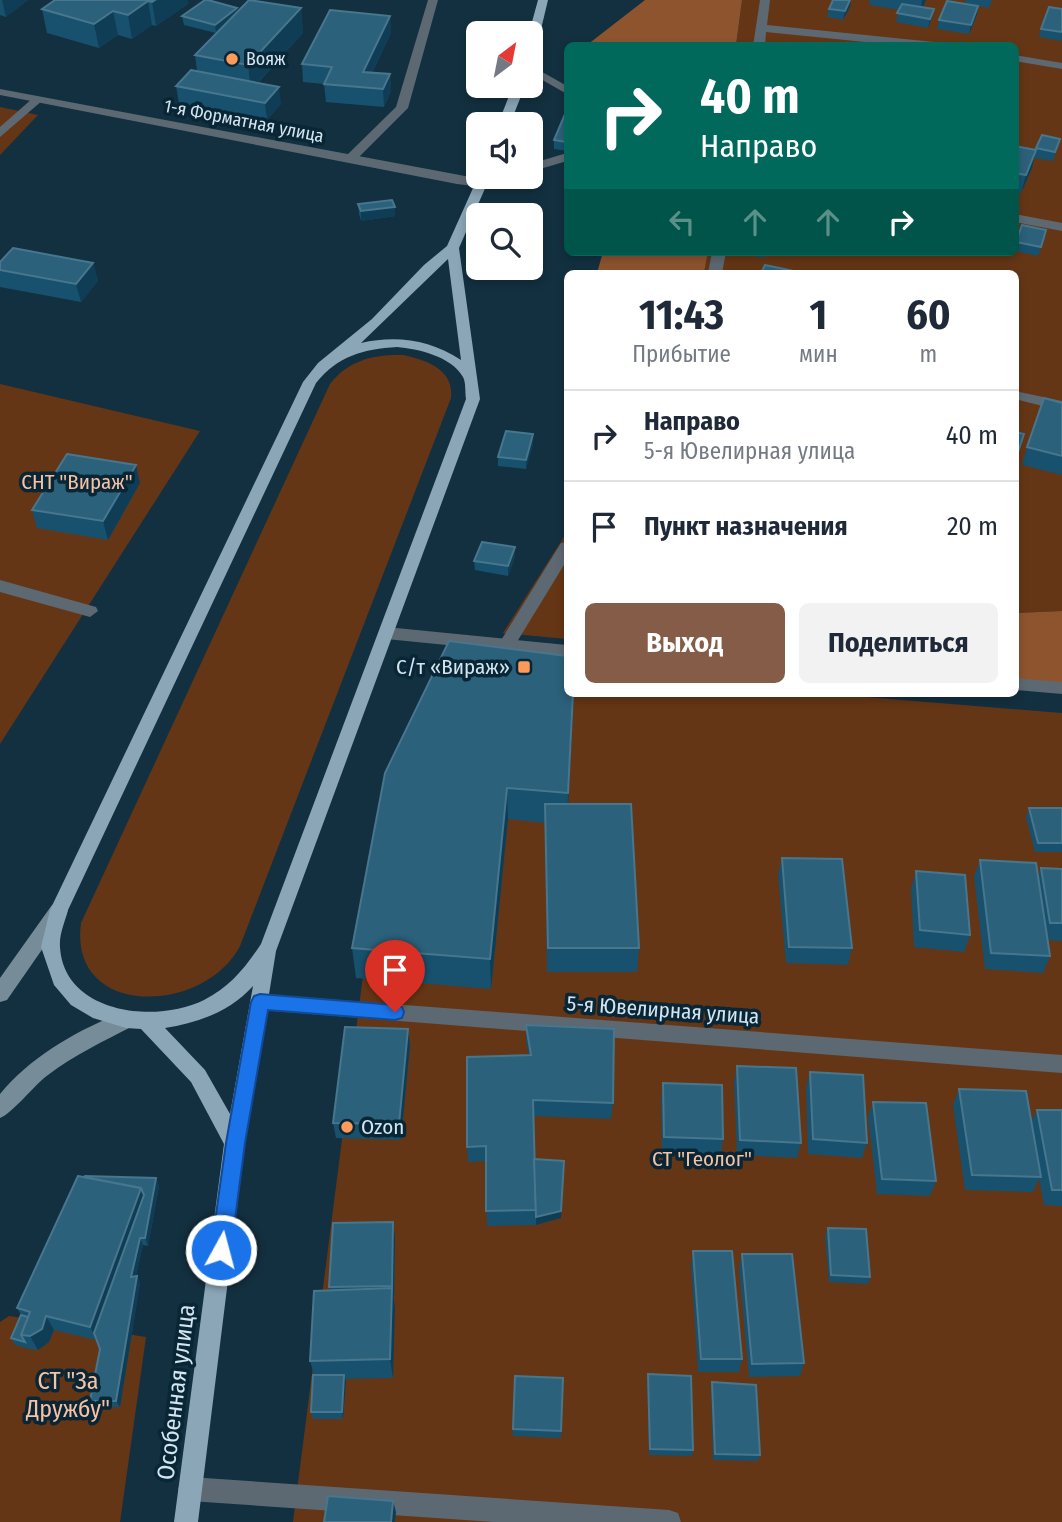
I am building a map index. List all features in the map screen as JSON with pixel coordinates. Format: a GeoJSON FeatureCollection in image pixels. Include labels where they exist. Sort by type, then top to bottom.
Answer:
{"type":"FeatureCollection","features":[{"type":"Feature","properties":{"kind":"main road"},"geometry":{"type":"LineString","coordinates":[[538,21],[543,0]]}},
{"type":"Feature","properties":{"kind":"main road"},"geometry":{"type":"LineString","coordinates":[[453,248],[473,399],[269,947],[253,972],[233,993],[186,1017],[147,1022],[126,1020],[86,1005],[60,980],[50,950],[59,910],[310,382],[323,366],[342,353],[453,248],[478,189]]}},
{"type":"Feature","properties":{"kind":"main road"},"geometry":{"type":"LineString","coordinates":[[342,353],[366,345],[389,343],[425,346],[445,354],[468,374]]}},
{"type":"Feature","properties":{"kind":"main road"},"geometry":{"type":"LineString","coordinates":[[0,994],[59,910]]}},
{"type":"Feature","properties":{"kind":"main road","name":"Особенная улица"},"geometry":{"type":"LineString","coordinates":[[186,1522],[235,1143],[269,947]]}},
{"type":"Feature","properties":{"kind":"main road"},"geometry":{"type":"LineString","coordinates":[[0,1109],[13,1091],[50,1061],[126,1020]]}},
{"type":"Feature","properties":{"kind":"main road"},"geometry":{"type":"LineString","coordinates":[[147,1022],[198,1076],[235,1143]]}},
{"type":"Feature","properties":{"kind":"street"},"geometry":{"type":"LineString","coordinates":[[350,159],[402,108],[433,0]]}},
{"type":"Feature","properties":{"kind":"street"},"geometry":{"type":"LineString","coordinates":[[760,42],[765,0]]}},
{"type":"Feature","properties":{"kind":"street"},"geometry":{"type":"LineString","coordinates":[[762,28],[904,42]]}},
{"type":"Feature","properties":{"kind":"street"},"geometry":{"type":"LineString","coordinates":[[1019,59],[1062,66]]}},
{"type":"Feature","properties":{"kind":"street"},"geometry":{"type":"LineString","coordinates":[[543,76],[564,89]]}},
{"type":"Feature","properties":{"kind":"street","name":"1-я Форматная улица"},"geometry":{"type":"LineString","coordinates":[[0,92],[350,159],[466,177]]}},
{"type":"Feature","properties":{"kind":"street"},"geometry":{"type":"LineString","coordinates":[[0,133],[37,100]]}},
{"type":"Feature","properties":{"kind":"street"},"geometry":{"type":"LineString","coordinates":[[543,164],[564,158]]}},
{"type":"Feature","properties":{"kind":"street"},"geometry":{"type":"LineString","coordinates":[[1019,219],[1062,227]]}},
{"type":"Feature","properties":{"kind":"street"},"geometry":{"type":"LineString","coordinates":[[1019,396],[1062,406]]}},
{"type":"Feature","properties":{"kind":"street"},"geometry":{"type":"LineString","coordinates":[[506,646],[564,552]]}},
{"type":"Feature","properties":{"kind":"street"},"geometry":{"type":"LineString","coordinates":[[0,586],[90,611]]}},
{"type":"Feature","properties":{"kind":"street"},"geometry":{"type":"LineString","coordinates":[[386,633],[564,651]]}},
{"type":"Feature","properties":{"kind":"street"},"geometry":{"type":"LineString","coordinates":[[1019,684],[1062,688]]}},
{"type":"Feature","properties":{"kind":"street","name":"5-я Ювелирная улица"},"geometry":{"type":"LineString","coordinates":[[260,1002],[1062,1064]]}},
{"type":"Feature","properties":{"kind":"street"},"geometry":{"type":"LineString","coordinates":[[190,1489],[669,1522]]}},
{"type":"Feature","properties":{"kind":"green space"},"geometry":{"type":"Polygon","coordinates":[[[742,0],[1062,0],[1062,611],[1019,613],[1019,270],[705,270],[707,256],[1019,256],[1019,42],[736,42],[742,0]]]}},
{"type":"Feature","properties":{"kind":"green space"},"geometry":{"type":"Polygon","coordinates":[[[0,107],[38,115],[0,155],[0,107]]]}},
{"type":"Feature","properties":{"kind":"green space"},"geometry":{"type":"Polygon","coordinates":[[[403,355],[437,367],[448,380],[451,398],[240,946],[222,969],[198,985],[170,994],[142,996],[116,991],[95,977],[83,954],[81,923],[330,384],[345,369],[363,360],[403,355]]]}},
{"type":"Feature","properties":{"kind":"green space","name":"СНТ \"Вираж\""},"geometry":{"type":"Polygon","coordinates":[[[0,384],[200,431],[0,744],[0,384]]]}},
{"type":"Feature","properties":{"kind":"green space"},"geometry":{"type":"Polygon","coordinates":[[[564,537],[564,639],[503,633],[564,537]]]}},
{"type":"Feature","properties":{"kind":"green space","name":"СТ \"Геолог\""},"geometry":{"type":"Polygon","coordinates":[[[564,695],[564,697],[866,697],[1062,713],[1062,1522],[293,1522],[385,804],[564,695]]]}},
{"type":"Feature","properties":{"kind":"green space","name":"СТ \"За Дружбу\""},"geometry":{"type":"Polygon","coordinates":[[[9,1316],[146,1337],[120,1522],[0,1522],[0,1322],[9,1316]]]}},
{"type":"Feature","properties":{"kind":"shaded area"},"geometry":{"type":"Polygon","coordinates":[[[645,0],[742,0],[736,42],[591,42],[645,0]]]}},
{"type":"Feature","properties":{"kind":"shaded area"},"geometry":{"type":"Polygon","coordinates":[[[602,256],[707,256],[705,270],[598,270],[602,256]]]}},
{"type":"Feature","properties":{"kind":"shaded area"},"geometry":{"type":"Polygon","coordinates":[[[1062,611],[1062,683],[1019,680],[1019,613],[1062,611]]]}},
{"type":"Feature","properties":{"kind":"building"},"geometry":{"type":"Polygon","coordinates":[[[55,0],[155,0],[148,1],[128,15],[113,11],[94,24],[42,9],[55,0]]]}},
{"type":"Feature","properties":{"kind":"building"},"geometry":{"type":"Polygon","coordinates":[[[205,0],[237,8],[215,25],[182,16],[205,0]]]}},
{"type":"Feature","properties":{"kind":"building"},"geometry":{"type":"Polygon","coordinates":[[[249,0],[301,8],[248,65],[195,55],[249,0]]]}},
{"type":"Feature","properties":{"kind":"building"},"geometry":{"type":"Polygon","coordinates":[[[833,0],[850,0],[845,11],[829,9],[833,0]]]}},
{"type":"Feature","properties":{"kind":"building"},"geometry":{"type":"Polygon","coordinates":[[[947,1],[978,6],[971,25],[939,20],[947,1]]]}},
{"type":"Feature","properties":{"kind":"building"},"geometry":{"type":"Polygon","coordinates":[[[902,4],[934,9],[930,19],[897,13],[902,4]]]}},
{"type":"Feature","properties":{"kind":"building"},"geometry":{"type":"Polygon","coordinates":[[[1049,7],[1062,9],[1062,32],[1041,29],[1049,7]]]}},
{"type":"Feature","properties":{"kind":"building"},"geometry":{"type":"Polygon","coordinates":[[[330,10],[390,16],[363,72],[390,74],[383,89],[324,84],[332,67],[302,64],[330,10]]]}},
{"type":"Feature","properties":{"kind":"building"},"geometry":{"type":"Polygon","coordinates":[[[191,70],[279,87],[265,103],[176,86],[191,70]]]}},
{"type":"Feature","properties":{"kind":"building"},"geometry":{"type":"Polygon","coordinates":[[[564,116],[564,142],[554,140],[564,116]]]}},
{"type":"Feature","properties":{"kind":"building"},"geometry":{"type":"Polygon","coordinates":[[[1042,135],[1060,139],[1055,152],[1036,148],[1042,135]]]}},
{"type":"Feature","properties":{"kind":"building"},"geometry":{"type":"Polygon","coordinates":[[[1019,147],[1036,150],[1026,175],[1019,174],[1019,147]]]}},
{"type":"Feature","properties":{"kind":"building"},"geometry":{"type":"Polygon","coordinates":[[[392,200],[395,207],[361,211],[358,204],[392,200]]]}},
{"type":"Feature","properties":{"kind":"building"},"geometry":{"type":"Polygon","coordinates":[[[1022,225],[1046,230],[1041,247],[1019,243],[1022,225]]]}},
{"type":"Feature","properties":{"kind":"building"},"geometry":{"type":"Polygon","coordinates":[[[13,248],[93,263],[76,284],[0,270],[0,262],[13,248]]]}},
{"type":"Feature","properties":{"kind":"building"},"geometry":{"type":"Polygon","coordinates":[[[765,265],[789,270],[762,270],[765,265]]]}},
{"type":"Feature","properties":{"kind":"building"},"geometry":{"type":"Polygon","coordinates":[[[1044,398],[1062,403],[1062,456],[1027,447],[1044,398]]]}},
{"type":"Feature","properties":{"kind":"building"},"geometry":{"type":"Polygon","coordinates":[[[506,431],[533,434],[526,460],[498,457],[506,431]]]}},
{"type":"Feature","properties":{"kind":"building"},"geometry":{"type":"Polygon","coordinates":[[[1019,433],[1024,434],[1019,449],[1019,433]]]}},
{"type":"Feature","properties":{"kind":"building"},"geometry":{"type":"Polygon","coordinates":[[[67,454],[136,465],[103,521],[32,510],[67,454]]]}},
{"type":"Feature","properties":{"kind":"building"},"geometry":{"type":"Polygon","coordinates":[[[482,542],[515,547],[508,566],[474,561],[482,542]]]}},
{"type":"Feature","properties":{"kind":"building"},"geometry":{"type":"Polygon","coordinates":[[[449,641],[564,656],[564,697],[573,697],[568,793],[507,788],[490,959],[352,948],[385,773],[449,641]]]}},
{"type":"Feature","properties":{"kind":"building"},"geometry":{"type":"Polygon","coordinates":[[[545,804],[631,804],[639,948],[548,948],[545,804]]]}},
{"type":"Feature","properties":{"kind":"building"},"geometry":{"type":"Polygon","coordinates":[[[1029,808],[1062,808],[1062,843],[1038,843],[1029,808]]]}},
{"type":"Feature","properties":{"kind":"building"},"geometry":{"type":"Polygon","coordinates":[[[782,858],[842,859],[852,948],[789,947],[782,858]]]}},
{"type":"Feature","properties":{"kind":"building"},"geometry":{"type":"Polygon","coordinates":[[[980,860],[1036,863],[1050,956],[991,953],[980,860]]]}},
{"type":"Feature","properties":{"kind":"building"},"geometry":{"type":"Polygon","coordinates":[[[1041,868],[1062,869],[1062,923],[1050,923],[1041,868]]]}},
{"type":"Feature","properties":{"kind":"building"},"geometry":{"type":"Polygon","coordinates":[[[916,871],[965,875],[970,935],[920,930],[916,871]]]}},
{"type":"Feature","properties":{"kind":"building"},"geometry":{"type":"Polygon","coordinates":[[[526,1025],[614,1029],[613,1103],[533,1100],[536,1210],[486,1211],[486,1146],[467,1147],[467,1057],[531,1055],[526,1025]]]}},
{"type":"Feature","properties":{"kind":"building"},"geometry":{"type":"Polygon","coordinates":[[[345,1027],[408,1029],[399,1124],[333,1123],[345,1027]]]}},
{"type":"Feature","properties":{"kind":"building"},"geometry":{"type":"Polygon","coordinates":[[[737,1066],[796,1068],[801,1143],[740,1140],[737,1066]]]}},
{"type":"Feature","properties":{"kind":"building"},"geometry":{"type":"Polygon","coordinates":[[[810,1072],[863,1075],[867,1143],[813,1139],[810,1072]]]}},
{"type":"Feature","properties":{"kind":"building"},"geometry":{"type":"Polygon","coordinates":[[[663,1083],[722,1085],[723,1139],[664,1137],[663,1083]]]}},
{"type":"Feature","properties":{"kind":"building"},"geometry":{"type":"Polygon","coordinates":[[[959,1089],[1026,1091],[1041,1177],[972,1175],[959,1089]]]}},
{"type":"Feature","properties":{"kind":"building"},"geometry":{"type":"Polygon","coordinates":[[[873,1102],[926,1103],[936,1181],[882,1179],[873,1102]]]}},
{"type":"Feature","properties":{"kind":"building"},"geometry":{"type":"Polygon","coordinates":[[[1037,1110],[1062,1110],[1062,1190],[1052,1190],[1037,1110]]]}},
{"type":"Feature","properties":{"kind":"building"},"geometry":{"type":"Polygon","coordinates":[[[534,1159],[564,1161],[561,1211],[536,1217],[534,1159]]]}},
{"type":"Feature","properties":{"kind":"building"},"geometry":{"type":"Polygon","coordinates":[[[78,1176],[141,1188],[90,1327],[46,1316],[42,1329],[30,1336],[21,1335],[30,1312],[17,1308],[78,1176]]]}},
{"type":"Feature","properties":{"kind":"building"},"geometry":{"type":"Polygon","coordinates":[[[85,1176],[156,1178],[145,1238],[140,1238],[131,1277],[137,1276],[116,1401],[90,1401],[100,1349],[94,1333],[144,1195],[141,1188],[85,1176]]]}},
{"type":"Feature","properties":{"kind":"building"},"geometry":{"type":"Polygon","coordinates":[[[393,1222],[392,1286],[329,1287],[333,1223],[393,1222]]]}},
{"type":"Feature","properties":{"kind":"building"},"geometry":{"type":"Polygon","coordinates":[[[828,1228],[866,1229],[870,1277],[831,1275],[828,1228]]]}},
{"type":"Feature","properties":{"kind":"building"},"geometry":{"type":"Polygon","coordinates":[[[693,1251],[732,1251],[742,1359],[701,1359],[693,1251]]]}},
{"type":"Feature","properties":{"kind":"building"},"geometry":{"type":"Polygon","coordinates":[[[742,1254],[792,1254],[804,1363],[752,1364],[742,1254]]]}},
{"type":"Feature","properties":{"kind":"building"},"geometry":{"type":"Polygon","coordinates":[[[392,1288],[390,1359],[310,1361],[314,1291],[392,1288]]]}},
{"type":"Feature","properties":{"kind":"building"},"geometry":{"type":"Polygon","coordinates":[[[21,1315],[28,1317],[21,1335],[25,1342],[11,1338],[21,1315]]]}},
{"type":"Feature","properties":{"kind":"building"},"geometry":{"type":"Polygon","coordinates":[[[648,1374],[691,1376],[693,1450],[650,1449],[648,1374]]]}},
{"type":"Feature","properties":{"kind":"building"},"geometry":{"type":"Polygon","coordinates":[[[313,1375],[344,1375],[342,1412],[311,1412],[313,1375]]]}},
{"type":"Feature","properties":{"kind":"building"},"geometry":{"type":"Polygon","coordinates":[[[515,1376],[563,1378],[561,1431],[513,1429],[515,1376]]]}},
{"type":"Feature","properties":{"kind":"building"},"geometry":{"type":"Polygon","coordinates":[[[712,1382],[756,1385],[760,1455],[715,1454],[712,1382]]]}},
{"type":"Feature","properties":{"kind":"building"},"geometry":{"type":"Polygon","coordinates":[[[328,1496],[393,1501],[391,1522],[324,1522],[328,1496]]]}},
{"type":"Feature","properties":{"kind":"place","name":"Вояж"},"geometry":{"type":"Point","coordinates":[232,59]}},
{"type":"Feature","properties":{"kind":"place","name":"С/т «Вираж»"},"geometry":{"type":"Point","coordinates":[524,667]}},
{"type":"Feature","properties":{"kind":"place","name":"Ozon"},"geometry":{"type":"Point","coordinates":[347,1127]}},
{"type":"Feature","properties":{"kind":"route"},"geometry":{"type":"LineString","coordinates":[[221,1250],[235,1143],[260,1002],[395,1012]]}}]}
